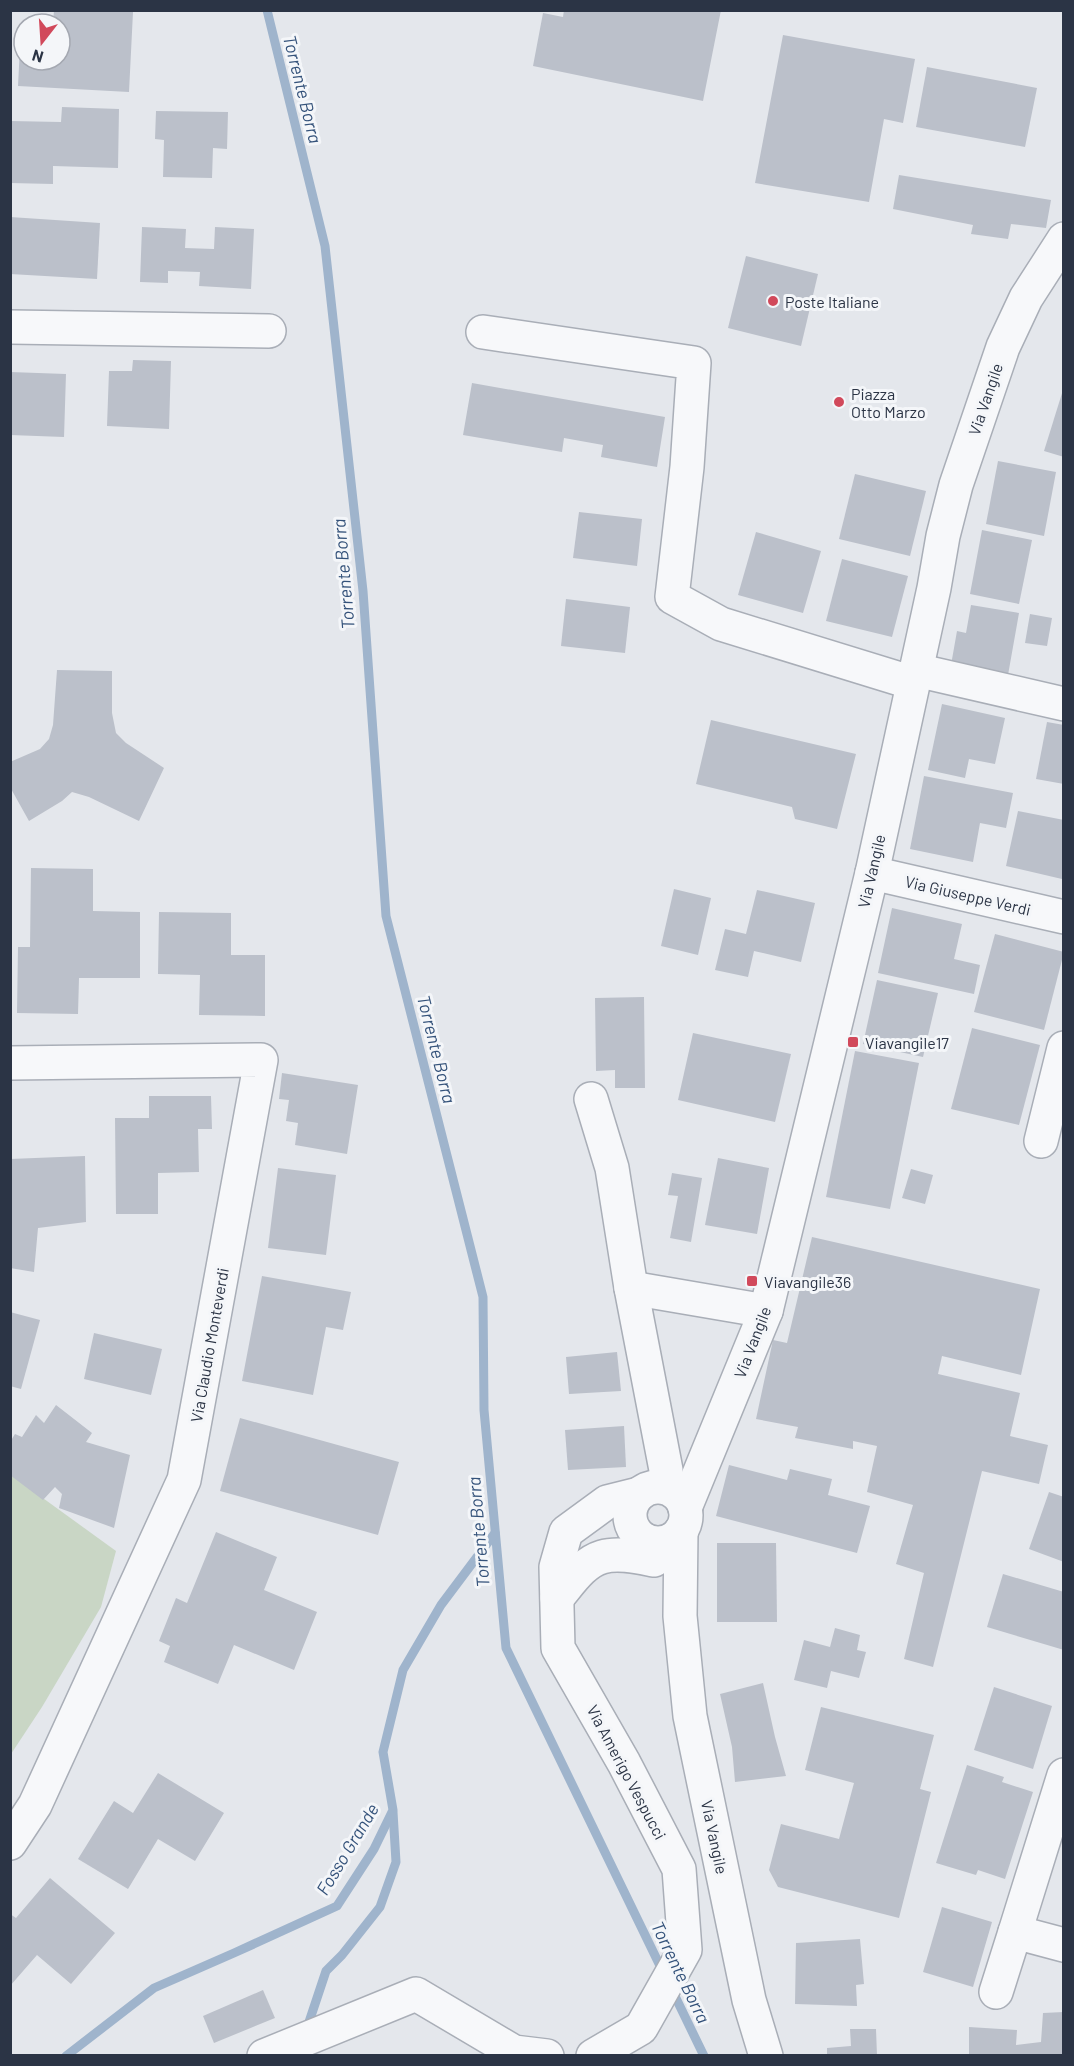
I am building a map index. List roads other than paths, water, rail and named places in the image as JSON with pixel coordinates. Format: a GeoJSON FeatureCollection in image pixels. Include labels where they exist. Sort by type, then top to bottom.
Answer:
{"type":"FeatureCollection","features":[{"type":"Feature","properties":{"kind":"street","name":"Via Vangile"},"geometry":{"type":"LineString","coordinates":[[766,2055],[749,2000],[690,1716],[680,1616],[683,1519],[762,1320],[872,873],[934,588],[943,536],[956,485],[1003,347],[1022,306],[1062,246]]}},
{"type":"Feature","properties":{"kind":"street"},"geometry":{"type":"LineString","coordinates":[[10,327],[269,331]]}},
{"type":"Feature","properties":{"kind":"street"},"geometry":{"type":"LineString","coordinates":[[483,332],[694,363],[687,467],[672,597],[721,624],[915,676],[1064,705]]}},
{"type":"Feature","properties":{"kind":"street","name":"Via Giuseppe Verdi"},"geometry":{"type":"LineString","coordinates":[[872,873],[1064,917]]}},
{"type":"Feature","properties":{"kind":"street"},"geometry":{"type":"LineString","coordinates":[[1041,1141],[1064,1048]]}},
{"type":"Feature","properties":{"kind":"street","name":"Via Claudio Monteverdi"},"geometry":{"type":"LineString","coordinates":[[10,1063],[261,1060],[184,1480],[35,1805],[10,1843]]}},
{"type":"Feature","properties":{"kind":"street"},"geometry":{"type":"LineString","coordinates":[[591,1099],[612,1168],[631,1288],[654,1484]]}},
{"type":"Feature","properties":{"kind":"street"},"geometry":{"type":"LineString","coordinates":[[631,1288],[762,1320],[727,1375],[702,1424],[654,1484],[633,1500],[630,1519],[633,1527],[650,1550]]}},
{"type":"Feature","properties":{"kind":"street"},"geometry":{"type":"LineString","coordinates":[[557,1599],[580,1571],[602,1557],[627,1556],[650,1550],[669,1540],[683,1519],[681,1499],[675,1492],[654,1484]]}},
{"type":"Feature","properties":{"kind":"street","name":"Via Amerigo Vespucci"},"geometry":{"type":"LineString","coordinates":[[592,2055],[641,2028],[685,1950],[679,1869],[624,1762],[558,1648],[556,1567],[566,1532],[608,1502],[654,1484]]}},
{"type":"Feature","properties":{"kind":"street","name":"Via Vangile"},"geometry":{"type":"LineString","coordinates":[[650,1550],[680,1616]]}},
{"type":"Feature","properties":{"kind":"street"},"geometry":{"type":"LineString","coordinates":[[996,1992],[1064,1775]]}},
{"type":"Feature","properties":{"kind":"street"},"geometry":{"type":"LineString","coordinates":[[1015,1932],[1064,1945]]}},
{"type":"Feature","properties":{"kind":"street"},"geometry":{"type":"LineString","coordinates":[[264,2055],[416,1994],[514,2052],[547,2055]]}},
{"type":"Feature","properties":{"kind":"waterway","name":"Torrente Borra"},"geometry":{"type":"LineString","coordinates":[[267,10],[325,246],[363,591],[386,916],[483,1297],[484,1410],[506,1648],[663,1972]]}},
{"type":"Feature","properties":{"kind":"waterway","name":"Fosso Grande"},"geometry":{"type":"LineString","coordinates":[[66,2056],[154,1988],[337,1906],[374,1849],[393,1810],[383,1752],[403,1670],[441,1605],[495,1533]]}},
{"type":"Feature","properties":{"kind":"waterway"},"geometry":{"type":"LineString","coordinates":[[306,2031],[326,1971],[342,1955],[380,1907],[396,1862],[393,1812]]}},
{"type":"Feature","properties":{"kind":"waterway","name":"Torrente Borra"},"geometry":{"type":"LineString","coordinates":[[672,1990],[704,2056]]}},
{"type":"Feature","properties":{"kind":"place","name":"Poste Italiane"},"geometry":{"type":"Point","coordinates":[773,301]}},
{"type":"Feature","properties":{"kind":"place","name":"Piazza Otto Marzo"},"geometry":{"type":"Point","coordinates":[839,402]}},
{"type":"Feature","properties":{"kind":"place","name":"Viavangile17"},"geometry":{"type":"Point","coordinates":[853,1042]}},
{"type":"Feature","properties":{"kind":"place","name":"Viavangile36"},"geometry":{"type":"Point","coordinates":[752,1281]}}]}
